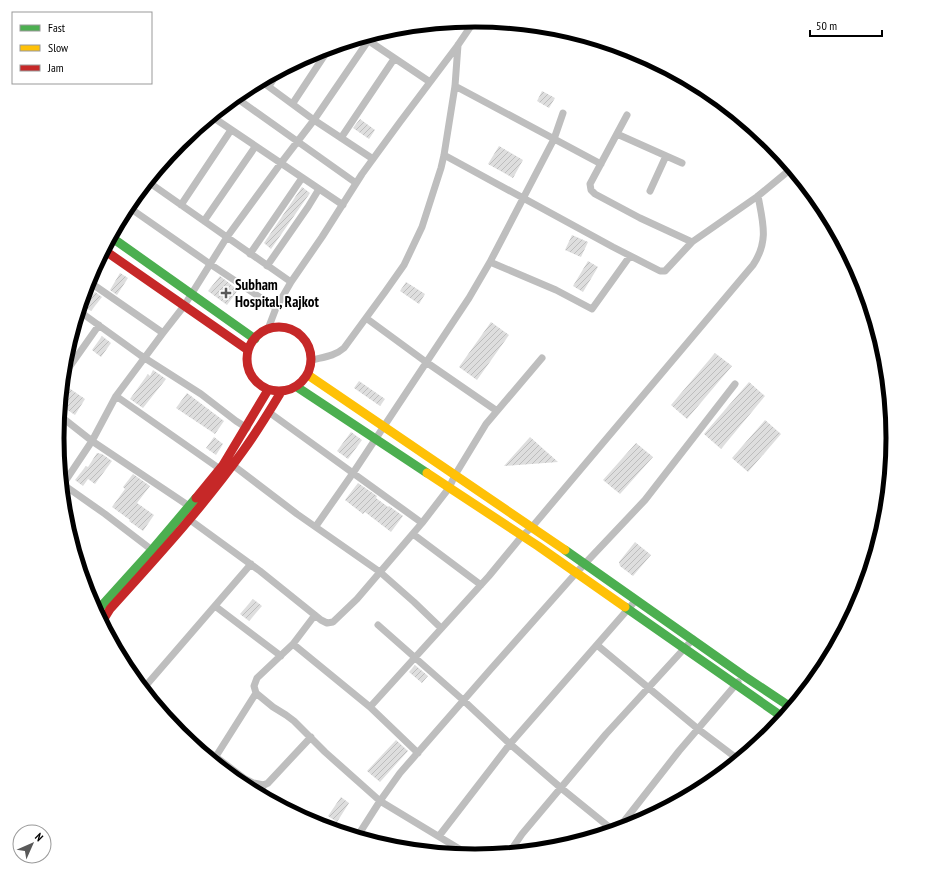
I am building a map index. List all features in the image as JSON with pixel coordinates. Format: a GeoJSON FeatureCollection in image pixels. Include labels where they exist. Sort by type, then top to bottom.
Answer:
{"type":"FeatureCollection","features":[{"type":"Feature","properties":{"kind":"main road"},"geometry":{"type":"LineString","coordinates":[[115,240],[255,339]]}},
{"type":"Feature","properties":{"kind":"main road"},"geometry":{"type":"LineString","coordinates":[[108,253],[248,350]]}},
{"type":"Feature","properties":{"kind":"main road"},"geometry":{"type":"LineString","coordinates":[[279,327],[290,329],[300,335],[307,344],[312,360],[308,375],[297,386],[281,392],[268,390],[256,382],[248,370],[247,360],[248,350],[255,339],[259,334],[268,329],[279,327]]}},
{"type":"Feature","properties":{"kind":"main road"},"geometry":{"type":"LineString","coordinates":[[308,375],[532,526],[744,676],[787,705]]}},
{"type":"Feature","properties":{"kind":"main road"},"geometry":{"type":"LineString","coordinates":[[297,386],[522,536],[779,714]]}},
{"type":"Feature","properties":{"kind":"main road"},"geometry":{"type":"LineString","coordinates":[[100,607],[152,550],[220,469],[247,428],[268,390]]}},
{"type":"Feature","properties":{"kind":"main road"},"geometry":{"type":"LineString","coordinates":[[105,617],[110,609],[190,520],[234,466],[270,413],[281,392]]}},
{"type":"Feature","properties":{"kind":"street"},"geometry":{"type":"LineString","coordinates":[[268,329],[276,308],[291,282],[356,183],[470,27]]}},
{"type":"Feature","properties":{"kind":"street"},"geometry":{"type":"LineString","coordinates":[[368,41],[430,82]]}},
{"type":"Feature","properties":{"kind":"street"},"geometry":{"type":"LineString","coordinates":[[66,478],[92,441],[116,396],[184,306],[227,237],[280,163],[314,120],[362,43]]}},
{"type":"Feature","properties":{"kind":"street"},"geometry":{"type":"LineString","coordinates":[[312,360],[338,353],[344,348],[404,264],[417,239],[444,155],[455,86],[458,45]]}},
{"type":"Feature","properties":{"kind":"street"},"geometry":{"type":"LineString","coordinates":[[293,103],[324,56]]}},
{"type":"Feature","properties":{"kind":"street"},"geometry":{"type":"LineString","coordinates":[[341,138],[394,59]]}},
{"type":"Feature","properties":{"kind":"street"},"geometry":{"type":"LineString","coordinates":[[269,86],[272,81]]}},
{"type":"Feature","properties":{"kind":"street"},"geometry":{"type":"LineString","coordinates":[[266,84],[314,120],[373,159]]}},
{"type":"Feature","properties":{"kind":"street"},"geometry":{"type":"LineString","coordinates":[[455,86],[601,164]]}},
{"type":"Feature","properties":{"kind":"street"},"geometry":{"type":"LineString","coordinates":[[240,101],[356,183]]}},
{"type":"Feature","properties":{"kind":"street"},"geometry":{"type":"LineString","coordinates":[[316,526],[469,298],[490,262],[554,139],[563,113]]}},
{"type":"Feature","properties":{"kind":"street"},"geometry":{"type":"LineString","coordinates":[[627,115],[590,184],[591,190],[595,194],[640,218],[692,242]]}},
{"type":"Feature","properties":{"kind":"street"},"geometry":{"type":"LineString","coordinates":[[216,119],[342,205]]}},
{"type":"Feature","properties":{"kind":"street"},"geometry":{"type":"LineString","coordinates":[[181,205],[230,130]]}},
{"type":"Feature","properties":{"kind":"street"},"geometry":{"type":"LineString","coordinates":[[616,134],[682,163]]}},
{"type":"Feature","properties":{"kind":"street"},"geometry":{"type":"LineString","coordinates":[[204,221],[255,147]]}},
{"type":"Feature","properties":{"kind":"street"},"geometry":{"type":"LineString","coordinates":[[444,155],[660,271],[665,271],[692,242],[758,196],[788,172]]}},
{"type":"Feature","properties":{"kind":"street"},"geometry":{"type":"LineString","coordinates":[[650,191],[666,156]]}},
{"type":"Feature","properties":{"kind":"street"},"geometry":{"type":"LineString","coordinates":[[250,254],[302,178]]}},
{"type":"Feature","properties":{"kind":"street"},"geometry":{"type":"LineString","coordinates":[[152,184],[291,282]]}},
{"type":"Feature","properties":{"kind":"street"},"geometry":{"type":"LineString","coordinates":[[268,266],[319,189]]}},
{"type":"Feature","properties":{"kind":"street"},"geometry":{"type":"LineString","coordinates":[[370,707],[481,585],[753,265],[760,255],[763,244],[764,228],[758,196]]}},
{"type":"Feature","properties":{"kind":"street"},"geometry":{"type":"LineString","coordinates":[[133,210],[276,308]]}},
{"type":"Feature","properties":{"kind":"street"},"geometry":{"type":"LineString","coordinates":[[490,262],[556,290],[592,309],[630,256]]}},
{"type":"Feature","properties":{"kind":"street"},"geometry":{"type":"LineString","coordinates":[[94,285],[163,332]]}},
{"type":"Feature","properties":{"kind":"street"},"geometry":{"type":"LineString","coordinates":[[83,314],[145,358],[201,394],[236,422],[247,428]]}},
{"type":"Feature","properties":{"kind":"street"},"geometry":{"type":"LineString","coordinates":[[366,318],[426,362],[498,411]]}},
{"type":"Feature","properties":{"kind":"street"},"geometry":{"type":"LineString","coordinates":[[71,365],[99,325]]}},
{"type":"Feature","properties":{"kind":"street"},"geometry":{"type":"LineString","coordinates":[[182,515],[251,564],[321,620],[333,622],[357,599],[413,534],[449,488],[455,475],[486,424],[542,358]]}},
{"type":"Feature","properties":{"kind":"street"},"geometry":{"type":"LineString","coordinates":[[360,832],[400,773],[576,573],[645,500],[735,384]]}},
{"type":"Feature","properties":{"kind":"street"},"geometry":{"type":"LineString","coordinates":[[116,396],[220,469]]}},
{"type":"Feature","properties":{"kind":"street"},"geometry":{"type":"LineString","coordinates":[[270,413],[422,522]]}},
{"type":"Feature","properties":{"kind":"street"},"geometry":{"type":"LineString","coordinates":[[65,419],[92,441],[190,506]]}},
{"type":"Feature","properties":{"kind":"street"},"geometry":{"type":"LineString","coordinates":[[234,466],[297,514],[380,572],[441,628]]}},
{"type":"Feature","properties":{"kind":"street"},"geometry":{"type":"LineString","coordinates":[[68,489],[105,514],[152,550]]}},
{"type":"Feature","properties":{"kind":"street"},"geometry":{"type":"LineString","coordinates":[[413,534],[481,585]]}},
{"type":"Feature","properties":{"kind":"street"},"geometry":{"type":"LineString","coordinates":[[147,685],[251,564]]}},
{"type":"Feature","properties":{"kind":"street"},"geometry":{"type":"LineString","coordinates":[[439,836],[510,744],[636,600]]}},
{"type":"Feature","properties":{"kind":"street"},"geometry":{"type":"LineString","coordinates":[[215,606],[281,656]]}},
{"type":"Feature","properties":{"kind":"street"},"geometry":{"type":"LineString","coordinates":[[315,615],[293,644],[257,678],[254,686],[256,693],[272,707],[290,718],[325,752],[380,801],[459,848]]}},
{"type":"Feature","properties":{"kind":"street"},"geometry":{"type":"LineString","coordinates":[[378,625],[560,788],[609,826]]}},
{"type":"Feature","properties":{"kind":"street"},"geometry":{"type":"LineString","coordinates":[[513,847],[560,788],[647,687],[692,639]]}},
{"type":"Feature","properties":{"kind":"street"},"geometry":{"type":"LineString","coordinates":[[293,644],[370,707],[418,753]]}},
{"type":"Feature","properties":{"kind":"street"},"geometry":{"type":"LineString","coordinates":[[597,645],[698,729],[734,756]]}},
{"type":"Feature","properties":{"kind":"street"},"geometry":{"type":"LineString","coordinates":[[625,821],[698,729],[744,676]]}},
{"type":"Feature","properties":{"kind":"street"},"geometry":{"type":"LineString","coordinates":[[216,756],[256,693]]}},
{"type":"Feature","properties":{"kind":"street"},"geometry":{"type":"LineString","coordinates":[[261,789],[311,737]]}},
{"type":"Feature","properties":{"kind":"street"},"geometry":{"type":"LineString","coordinates":[[247,780],[264,785]]}},
{"type":"Feature","properties":{"kind":"building"},"geometry":{"type":"Polygon","coordinates":[[[542,91],[555,98],[549,108],[537,101],[542,91]]]}},
{"type":"Feature","properties":{"kind":"building"},"geometry":{"type":"Polygon","coordinates":[[[360,119],[375,130],[369,139],[353,128],[360,119]]]}},
{"type":"Feature","properties":{"kind":"building"},"geometry":{"type":"Polygon","coordinates":[[[499,146],[523,160],[513,178],[488,164],[499,146]]]}},
{"type":"Feature","properties":{"kind":"building"},"geometry":{"type":"Polygon","coordinates":[[[302,187],[310,193],[271,249],[264,243],[302,187]]]}},
{"type":"Feature","properties":{"kind":"building"},"geometry":{"type":"Polygon","coordinates":[[[572,235],[588,242],[581,257],[565,250],[572,235]]]}},
{"type":"Feature","properties":{"kind":"building"},"geometry":{"type":"Polygon","coordinates":[[[588,261],[598,267],[583,292],[573,286],[588,261]]]}},
{"type":"Feature","properties":{"kind":"building"},"geometry":{"type":"Polygon","coordinates":[[[120,273],[128,278],[117,295],[110,290],[120,273]]]}},
{"type":"Feature","properties":{"kind":"building"},"geometry":{"type":"Polygon","coordinates":[[[220,276],[238,290],[227,305],[208,291],[220,276]]]}},
{"type":"Feature","properties":{"kind":"building"},"geometry":{"type":"Polygon","coordinates":[[[406,282],[425,294],[419,304],[400,291],[406,282]]]}},
{"type":"Feature","properties":{"kind":"building"},"geometry":{"type":"Polygon","coordinates":[[[95,292],[102,297],[91,311],[85,308],[95,292]]]}},
{"type":"Feature","properties":{"kind":"building"},"geometry":{"type":"Polygon","coordinates":[[[491,322],[509,335],[477,380],[459,367],[491,322]]]}},
{"type":"Feature","properties":{"kind":"building"},"geometry":{"type":"Polygon","coordinates":[[[102,336],[111,343],[101,357],[92,350],[102,336]]]}},
{"type":"Feature","properties":{"kind":"building"},"geometry":{"type":"Polygon","coordinates":[[[715,353],[732,366],[687,419],[671,405],[715,353]]]}},
{"type":"Feature","properties":{"kind":"building"},"geometry":{"type":"Polygon","coordinates":[[[153,370],[166,379],[143,408],[130,399],[148,374],[150,376],[153,370]]]}},
{"type":"Feature","properties":{"kind":"building"},"geometry":{"type":"Polygon","coordinates":[[[359,381],[385,399],[380,406],[354,388],[359,381]]]}},
{"type":"Feature","properties":{"kind":"building"},"geometry":{"type":"Polygon","coordinates":[[[749,382],[765,396],[721,449],[704,434],[749,382]]]}},
{"type":"Feature","properties":{"kind":"building"},"geometry":{"type":"Polygon","coordinates":[[[68,387],[85,399],[75,415],[65,409],[68,387]]]}},
{"type":"Feature","properties":{"kind":"building"},"geometry":{"type":"Polygon","coordinates":[[[187,393],[224,421],[215,434],[176,408],[187,393]]]}},
{"type":"Feature","properties":{"kind":"building"},"geometry":{"type":"Polygon","coordinates":[[[765,420],[781,434],[748,472],[732,458],[765,420]]]}},
{"type":"Feature","properties":{"kind":"building"},"geometry":{"type":"Polygon","coordinates":[[[351,432],[362,440],[348,459],[337,451],[351,432]]]}},
{"type":"Feature","properties":{"kind":"building"},"geometry":{"type":"Polygon","coordinates":[[[214,437],[223,444],[216,455],[206,448],[214,437]]]}},
{"type":"Feature","properties":{"kind":"building"},"geometry":{"type":"Polygon","coordinates":[[[530,437],[558,462],[504,466],[530,437]]]}},
{"type":"Feature","properties":{"kind":"building"},"geometry":{"type":"Polygon","coordinates":[[[636,443],[653,457],[620,494],[603,480],[636,443]]]}},
{"type":"Feature","properties":{"kind":"building"},"geometry":{"type":"Polygon","coordinates":[[[97,453],[102,454],[112,461],[95,484],[88,479],[83,486],[75,480],[86,466],[88,467],[97,453]]]}},
{"type":"Feature","properties":{"kind":"building"},"geometry":{"type":"Polygon","coordinates":[[[133,474],[150,486],[137,503],[154,515],[143,531],[112,507],[125,489],[123,487],[133,474]]]}},
{"type":"Feature","properties":{"kind":"building"},"geometry":{"type":"Polygon","coordinates":[[[358,483],[377,496],[376,498],[388,507],[389,506],[403,516],[391,532],[365,512],[363,514],[345,500],[358,483]]]}},
{"type":"Feature","properties":{"kind":"building"},"geometry":{"type":"Polygon","coordinates":[[[635,542],[651,555],[633,576],[620,566],[619,562],[635,542]]]}},
{"type":"Feature","properties":{"kind":"building"},"geometry":{"type":"Polygon","coordinates":[[[253,599],[262,606],[249,621],[240,614],[253,599]]]}},
{"type":"Feature","properties":{"kind":"building"},"geometry":{"type":"Polygon","coordinates":[[[415,665],[428,676],[422,683],[409,672],[415,665]]]}},
{"type":"Feature","properties":{"kind":"building"},"geometry":{"type":"Polygon","coordinates":[[[396,740],[408,751],[380,782],[367,771],[396,740]]]}},
{"type":"Feature","properties":{"kind":"building"},"geometry":{"type":"Polygon","coordinates":[[[341,797],[349,803],[337,822],[328,816],[341,797]]]}},
{"type":"Feature","properties":{"kind":"traffic: fast"},"geometry":{"type":"LineString","coordinates":[[115,240],[255,339]]}},
{"type":"Feature","properties":{"kind":"traffic: fast"},"geometry":{"type":"LineString","coordinates":[[297,387],[427,473]]}},
{"type":"Feature","properties":{"kind":"traffic: fast"},"geometry":{"type":"LineString","coordinates":[[100,607],[196,498]]}},
{"type":"Feature","properties":{"kind":"traffic: fast"},"geometry":{"type":"LineString","coordinates":[[565,550],[787,705]]}},
{"type":"Feature","properties":{"kind":"traffic: fast"},"geometry":{"type":"LineString","coordinates":[[625,607],[779,715]]}},
{"type":"Feature","properties":{"kind":"traffic: slow"},"geometry":{"type":"LineString","coordinates":[[308,375],[565,550]]}},
{"type":"Feature","properties":{"kind":"traffic: slow"},"geometry":{"type":"LineString","coordinates":[[427,473],[538,546],[625,607]]}},
{"type":"Feature","properties":{"kind":"traffic: jam"},"geometry":{"type":"LineString","coordinates":[[108,253],[248,350]]}},
{"type":"Feature","properties":{"kind":"traffic: jam"},"geometry":{"type":"LineString","coordinates":[[279,327],[297,333],[305,341],[311,359],[305,377],[297,385],[279,391],[261,385],[253,377],[247,359],[253,341],[261,333],[279,327]]}},
{"type":"Feature","properties":{"kind":"traffic: jam"},"geometry":{"type":"LineString","coordinates":[[196,498],[223,465],[268,390]]}},
{"type":"Feature","properties":{"kind":"traffic: jam"},"geometry":{"type":"LineString","coordinates":[[105,617],[110,609],[179,532],[228,472],[253,437],[281,392]]}},
{"type":"Feature","properties":{"kind":"place","name":"Subham Hospital, Rajkot"},"geometry":{"type":"Point","coordinates":[226,293]}}]}
